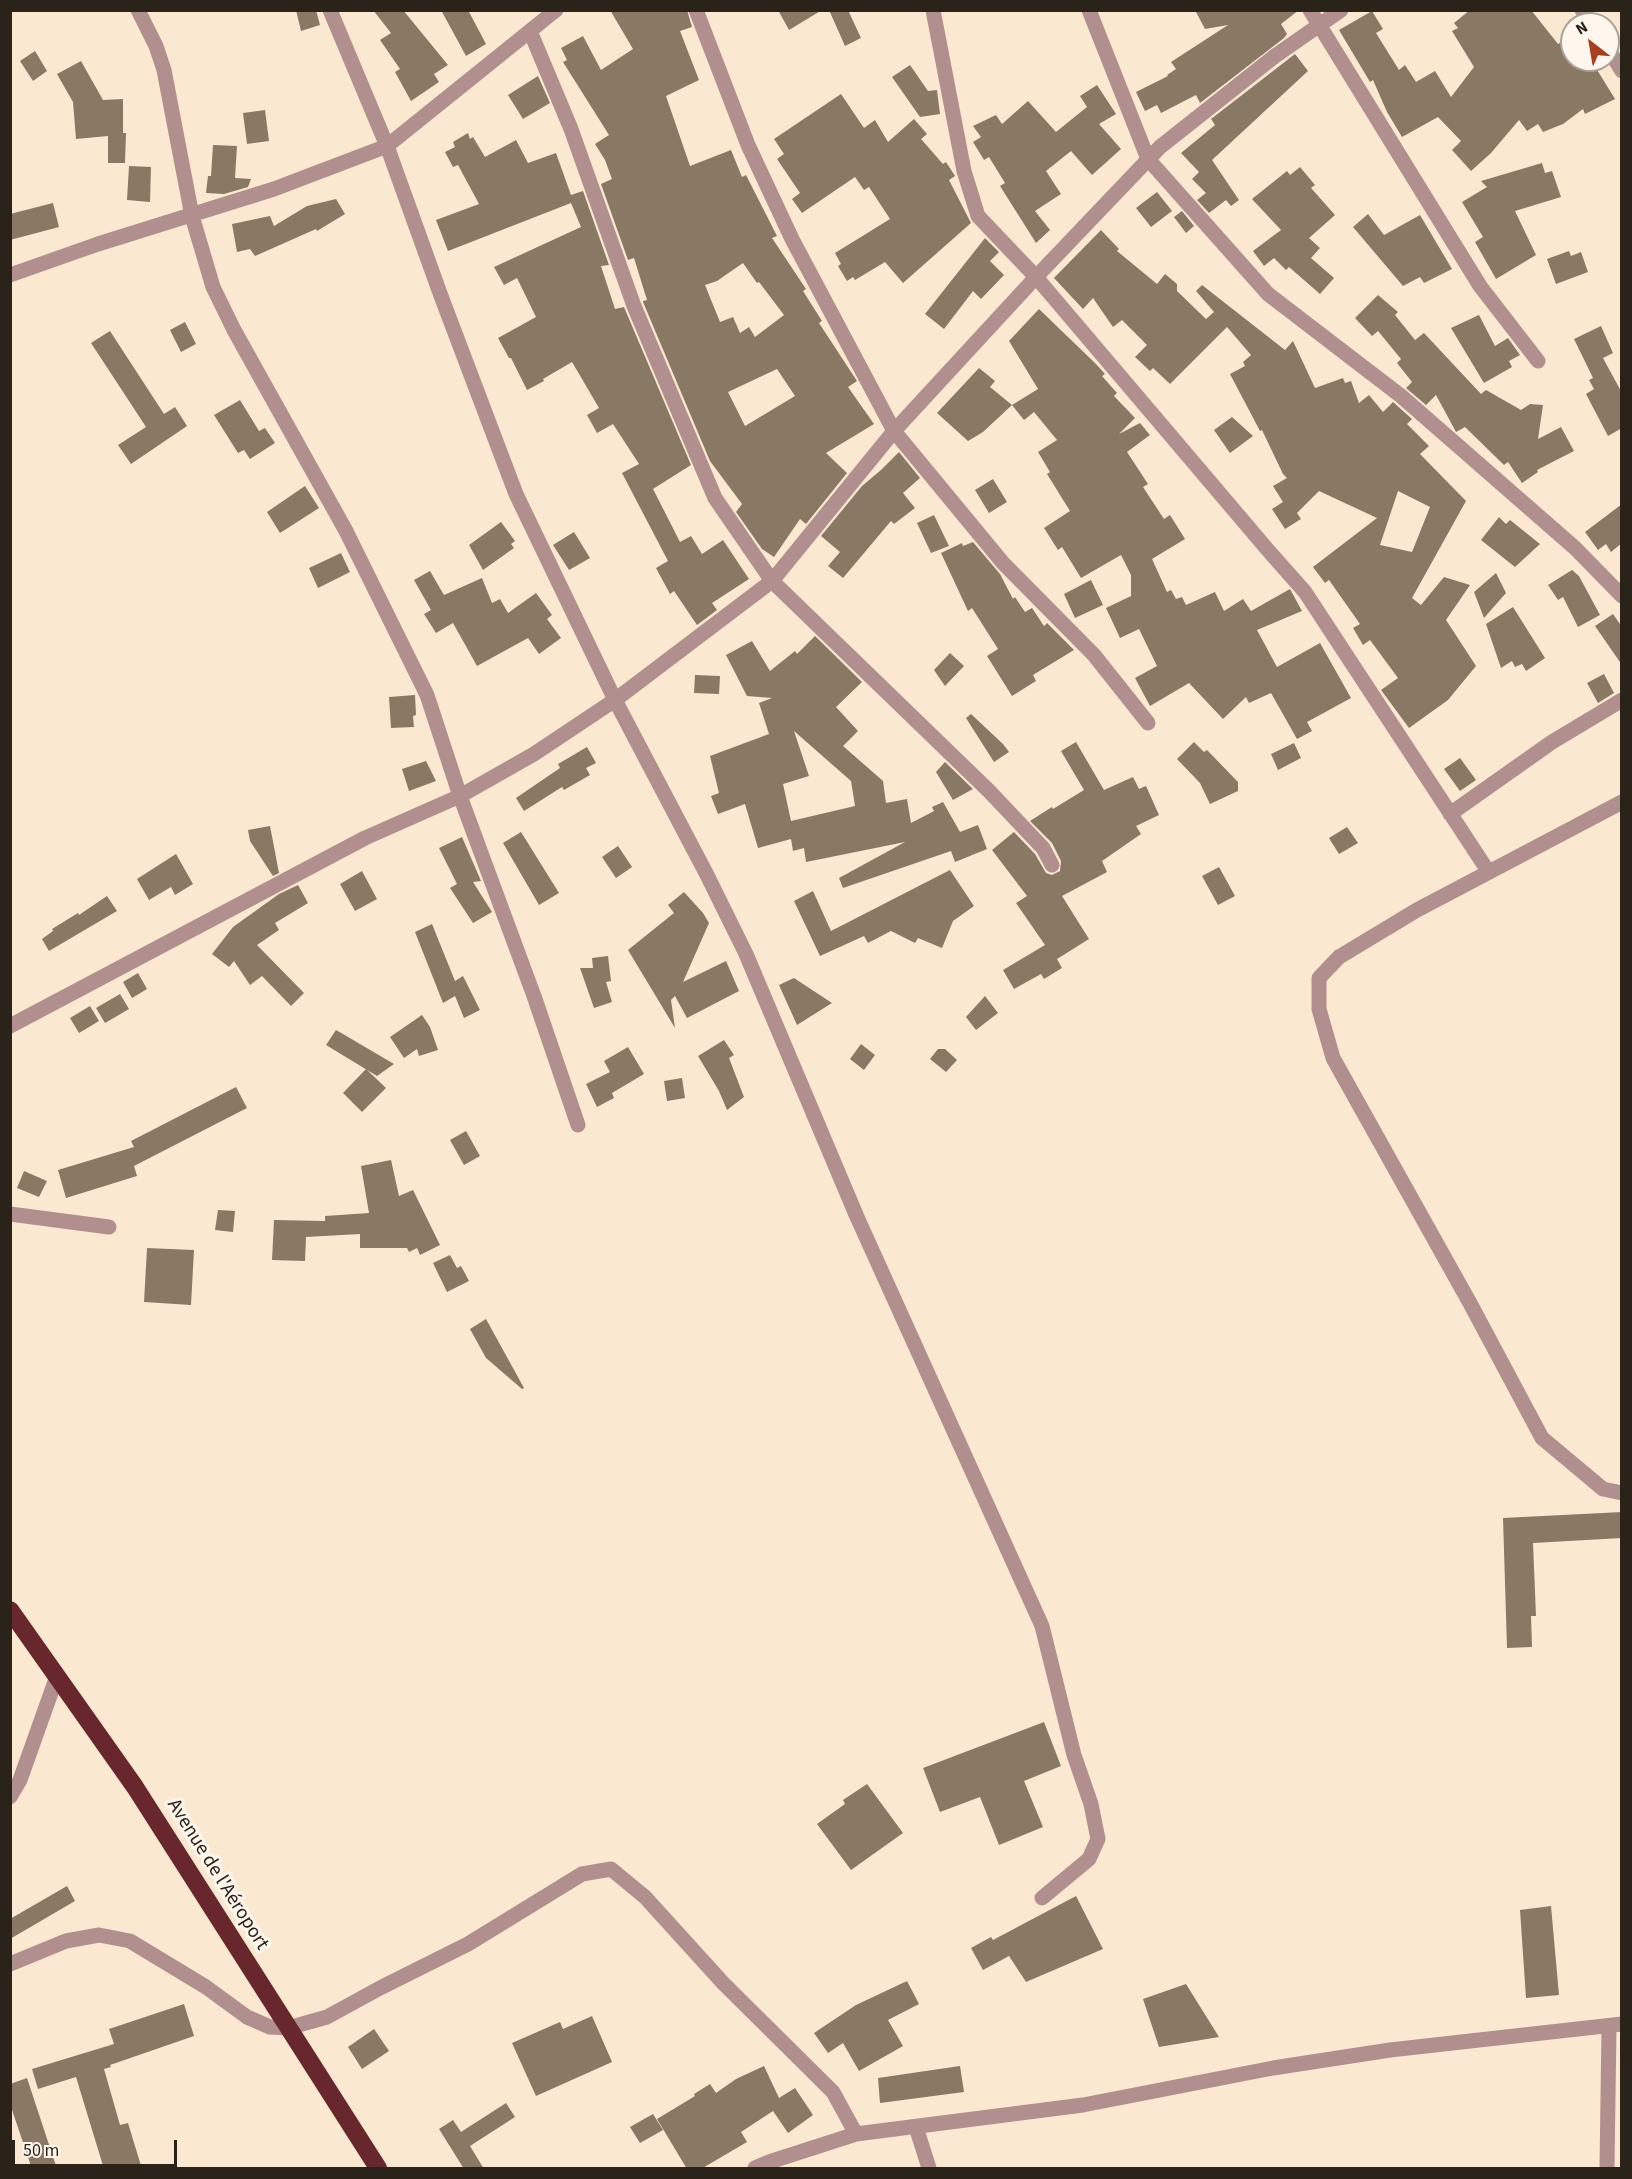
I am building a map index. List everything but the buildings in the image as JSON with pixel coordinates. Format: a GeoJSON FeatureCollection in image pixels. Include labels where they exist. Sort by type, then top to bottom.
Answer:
{"type":"FeatureCollection","features":[{"type":"Feature","properties":{"kind":"highway","name":"Avenue de l'Aéroport"},"geometry":{"type":"LineString","coordinates":[[10,1611],[135,1787],[378,2169]]}},
{"type":"Feature","properties":{"kind":"street"},"geometry":{"type":"LineString","coordinates":[[138,10],[156,46],[164,70],[192,216],[213,287],[234,330],[346,531],[427,694],[460,796],[534,996],[578,1125]]}},
{"type":"Feature","properties":{"kind":"street"},"geometry":{"type":"LineString","coordinates":[[330,10],[387,146],[516,494],[615,700],[746,954],[862,1227],[1042,1626],[1074,1755],[1090,1804],[1098,1839],[1089,1859],[1042,1898]]}},
{"type":"Feature","properties":{"kind":"street"},"geometry":{"type":"LineString","coordinates":[[10,276],[98,244],[274,189],[387,146],[556,10]]}},
{"type":"Feature","properties":{"kind":"street"},"geometry":{"type":"LineString","coordinates":[[696,10],[748,145],[792,239],[894,431],[1003,562],[1094,656],[1149,723]]}},
{"type":"Feature","properties":{"kind":"street"},"geometry":{"type":"LineString","coordinates":[[933,10],[964,171],[978,216],[1036,277],[1305,592],[1488,871]]}},
{"type":"Feature","properties":{"kind":"street"},"geometry":{"type":"LineString","coordinates":[[1089,10],[1148,159],[1268,294],[1401,396],[1575,548],[1622,596]]}},
{"type":"Feature","properties":{"kind":"street"},"geometry":{"type":"LineString","coordinates":[[1310,10],[1480,286],[1538,361]]}},
{"type":"Feature","properties":{"kind":"street"},"geometry":{"type":"LineString","coordinates":[[10,1026],[364,838],[460,796],[534,754],[615,700],[772,581],[894,431],[1148,159],[1257,70],[1341,10]]}},
{"type":"Feature","properties":{"kind":"street"},"geometry":{"type":"LineString","coordinates":[[530,31],[571,129],[634,306],[715,498],[772,581],[989,790],[1043,848],[1052,865]]}},
{"type":"Feature","properties":{"kind":"street"},"geometry":{"type":"LineString","coordinates":[[1450,814],[1552,742],[1622,700]]}},
{"type":"Feature","properties":{"kind":"street"},"geometry":{"type":"LineString","coordinates":[[1622,802],[1488,871],[1339,957],[1319,978],[1319,1009],[1333,1058],[1471,1305],[1542,1438],[1603,1489],[1622,1492]]}},
{"type":"Feature","properties":{"kind":"street"},"geometry":{"type":"LineString","coordinates":[[10,1214],[109,1227]]}},
{"type":"Feature","properties":{"kind":"street"},"geometry":{"type":"LineString","coordinates":[[10,1797],[20,1780],[57,1676]]}},
{"type":"Feature","properties":{"kind":"street"},"geometry":{"type":"LineString","coordinates":[[10,1964],[66,1941],[99,1935],[130,1941],[206,1987],[247,2017],[270,2027],[288,2028],[327,2017],[468,1944],[582,1874],[611,1869],[645,1896],[723,1983],[833,2092],[856,2134]]}},
{"type":"Feature","properties":{"kind":"street"},"geometry":{"type":"LineString","coordinates":[[755,2169],[769,2162],[856,2134],[1083,2105],[1272,2068],[1390,2050],[1615,2025],[1606,2169]]}},
{"type":"Feature","properties":{"kind":"street"},"geometry":{"type":"LineString","coordinates":[[916,2127],[929,2169]]}}]}
